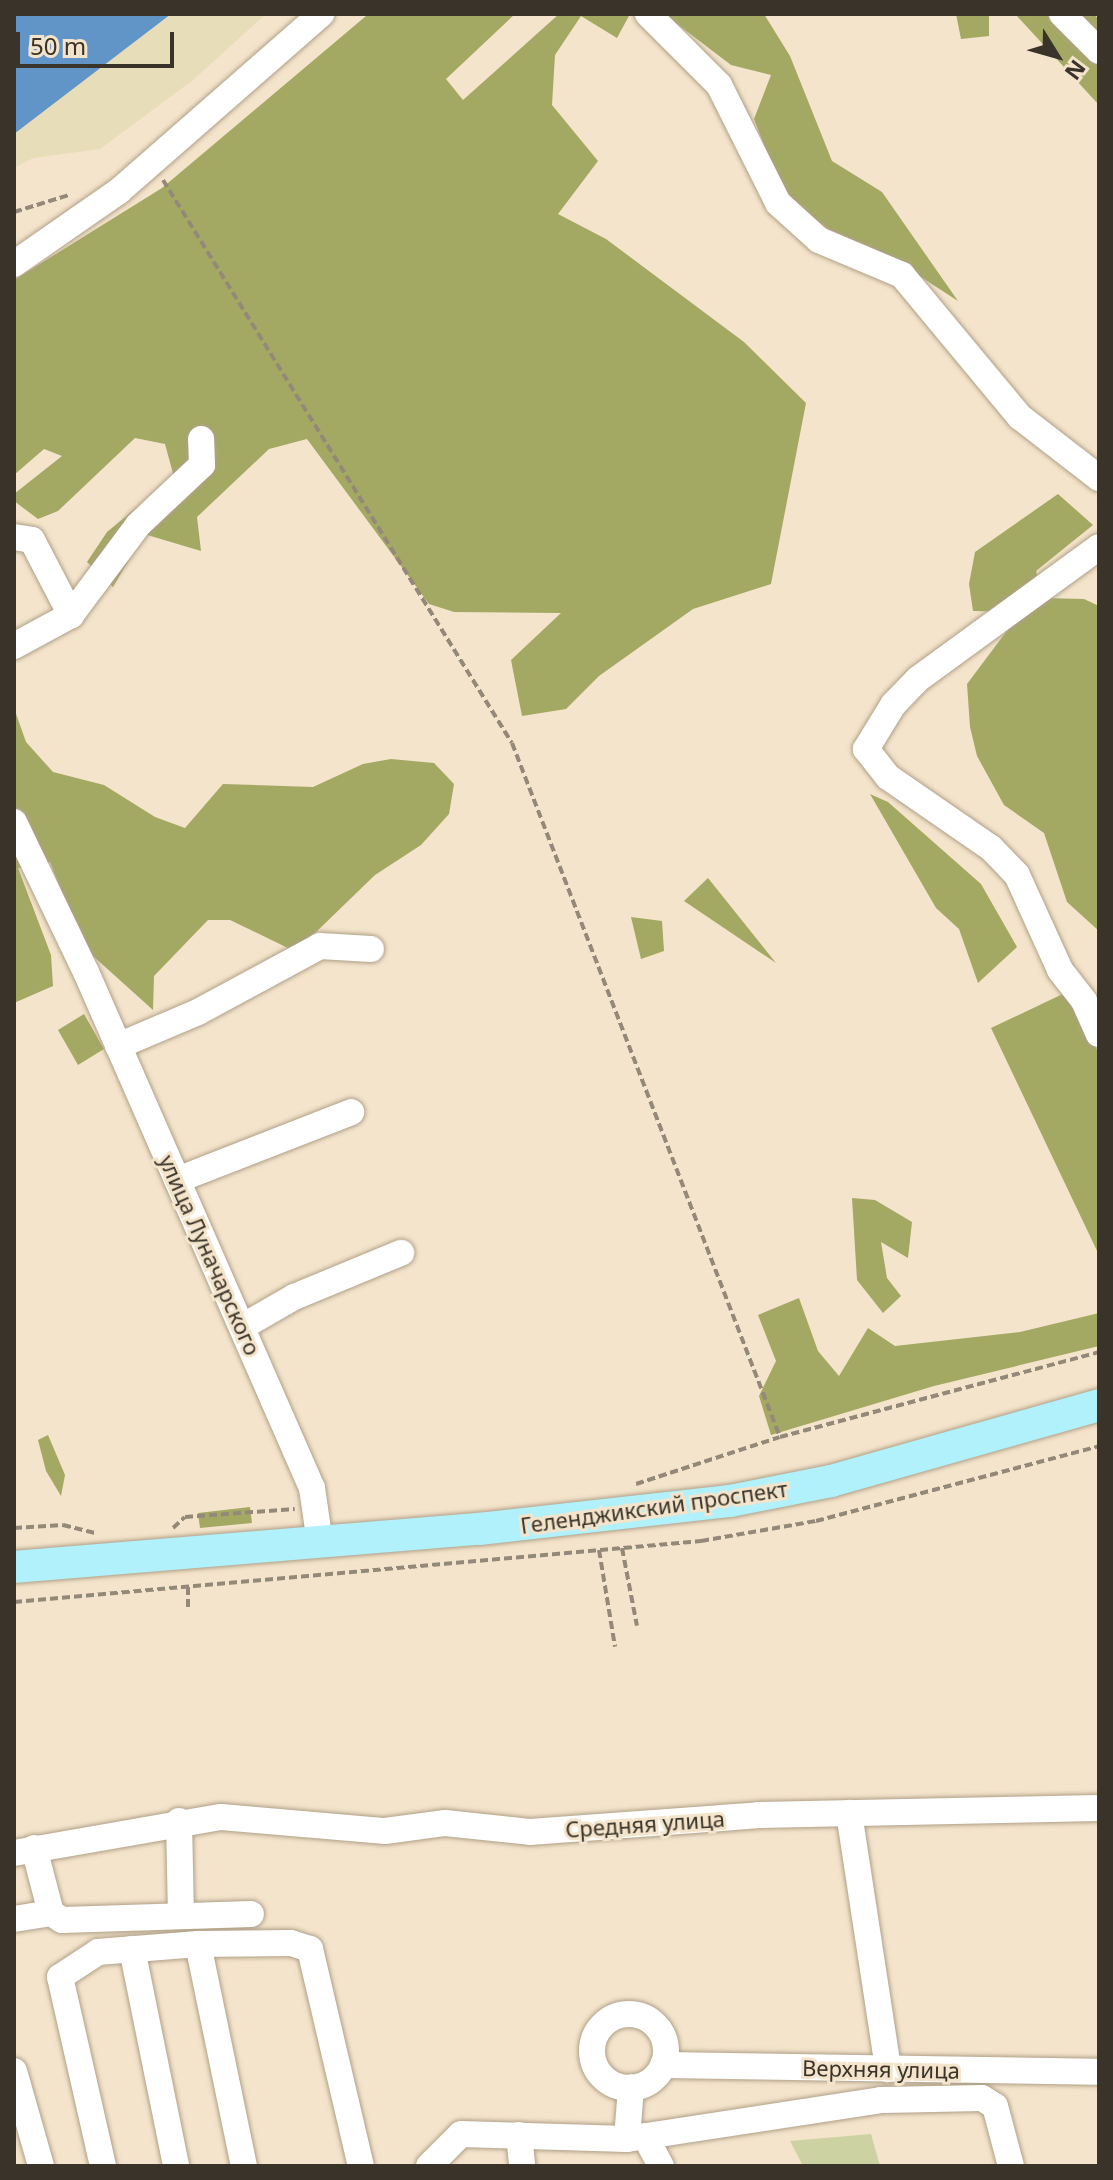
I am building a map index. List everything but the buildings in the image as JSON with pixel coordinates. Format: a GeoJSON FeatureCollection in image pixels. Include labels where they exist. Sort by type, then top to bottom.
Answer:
{"type":"FeatureCollection","features":[{"type":"Feature","properties":{"kind":"main road","name":"Геленджикский проспект"},"geometry":{"type":"LineString","coordinates":[[14,1567],[91,1561],[176,1545],[320,1543],[730,1501],[831,1481],[1099,1405]]}},
{"type":"Feature","properties":{"kind":"street"},"geometry":{"type":"LineString","coordinates":[[14,264],[151,162],[321,14]]}},
{"type":"Feature","properties":{"kind":"street"},"geometry":{"type":"LineString","coordinates":[[648,14],[719,85],[778,203],[819,240],[902,275],[1020,417],[1099,478]]}},
{"type":"Feature","properties":{"kind":"street"},"geometry":{"type":"LineString","coordinates":[[1062,14],[1099,51]]}},
{"type":"Feature","properties":{"kind":"street"},"geometry":{"type":"LineString","coordinates":[[14,646],[71,615],[138,525],[202,465],[201,439]]}},
{"type":"Feature","properties":{"kind":"street"},"geometry":{"type":"LineString","coordinates":[[14,537],[32,540],[71,615]]}},
{"type":"Feature","properties":{"kind":"street"},"geometry":{"type":"LineString","coordinates":[[1099,547],[918,679],[893,705],[866,749],[888,777],[991,848],[1017,875],[1060,970],[1084,1001],[1099,1034]]}},
{"type":"Feature","properties":{"kind":"street","name":"улица Луначарского"},"geometry":{"type":"LineString","coordinates":[[14,822],[86,972],[242,1327],[318,1508],[320,1543]]}},
{"type":"Feature","properties":{"kind":"street"},"geometry":{"type":"LineString","coordinates":[[118,1046],[198,1012],[320,946],[371,949]]}},
{"type":"Feature","properties":{"kind":"street"},"geometry":{"type":"LineString","coordinates":[[177,1180],[351,1112]]}},
{"type":"Feature","properties":{"kind":"street"},"geometry":{"type":"LineString","coordinates":[[242,1327],[294,1297],[401,1253]]}},
{"type":"Feature","properties":{"kind":"street","name":"Средняя улица"},"geometry":{"type":"LineString","coordinates":[[24,1850],[186,1820],[385,1831],[445,1823],[530,1832],[849,1813],[1099,1808]]}},
{"type":"Feature","properties":{"kind":"street"},"geometry":{"type":"LineString","coordinates":[[849,1813],[888,2069]]}},
{"type":"Feature","properties":{"kind":"street"},"geometry":{"type":"LineString","coordinates":[[181,1916],[186,1820]]}},
{"type":"Feature","properties":{"kind":"street"},"geometry":{"type":"LineString","coordinates":[[24,1850],[51,1913],[62,1920],[251,1914]]}},
{"type":"Feature","properties":{"kind":"street"},"geometry":{"type":"LineString","coordinates":[[14,1919],[51,1913]]}},
{"type":"Feature","properties":{"kind":"street"},"geometry":{"type":"LineString","coordinates":[[103,2166],[60,1977],[98,1952],[198,1944],[291,1943],[310,1949],[361,2166]]}},
{"type":"Feature","properties":{"kind":"street"},"geometry":{"type":"LineString","coordinates":[[198,1944],[235,2164]]}},
{"type":"Feature","properties":{"kind":"street"},"geometry":{"type":"LineString","coordinates":[[132,1949],[176,2166]]}},
{"type":"Feature","properties":{"kind":"street"},"geometry":{"type":"LineString","coordinates":[[638,2015],[659,2029],[665,2040],[663,2065],[647,2083],[631,2087],[603,2078],[592,2058],[596,2035],[613,2018],[638,2015]]}},
{"type":"Feature","properties":{"kind":"street","name":"Верхняя улица"},"geometry":{"type":"LineString","coordinates":[[663,2065],[1099,2072]]}},
{"type":"Feature","properties":{"kind":"street"},"geometry":{"type":"LineString","coordinates":[[14,2071],[41,2166]]}},
{"type":"Feature","properties":{"kind":"street"},"geometry":{"type":"LineString","coordinates":[[631,2087],[636,2138],[661,2166]]}},
{"type":"Feature","properties":{"kind":"street"},"geometry":{"type":"LineString","coordinates":[[429,2166],[461,2134],[636,2138],[881,2100],[982,2098],[995,2106],[1011,2166]]}},
{"type":"Feature","properties":{"kind":"street"},"geometry":{"type":"LineString","coordinates":[[519,2135],[522,2166]]}},
{"type":"Feature","properties":{"kind":"path"},"geometry":{"type":"LineString","coordinates":[[151,162],[512,743],[780,1437]]}},
{"type":"Feature","properties":{"kind":"path"},"geometry":{"type":"LineString","coordinates":[[626,1488],[780,1437],[1099,1352]]}},
{"type":"Feature","properties":{"kind":"path"},"geometry":{"type":"LineString","coordinates":[[176,1545],[174,1528],[185,1517],[318,1508]]}},
{"type":"Feature","properties":{"kind":"path"},"geometry":{"type":"LineString","coordinates":[[14,1528],[63,1525],[111,1532]]}},
{"type":"Feature","properties":{"kind":"path"},"geometry":{"type":"LineString","coordinates":[[622,1548],[637,1626]]}},
{"type":"Feature","properties":{"kind":"path"},"geometry":{"type":"LineString","coordinates":[[599,1550],[615,1647]]}},
{"type":"Feature","properties":{"kind":"path"},"geometry":{"type":"LineString","coordinates":[[188,1587],[188,1607]]}},
{"type":"Feature","properties":{"kind":"green space"},"geometry":{"type":"Polygon","coordinates":[[[515,14],[446,79],[463,100],[559,14],[630,14],[617,38],[581,16],[555,55],[552,105],[598,161],[558,214],[606,239],[744,342],[806,403],[771,584],[693,609],[599,676],[566,709],[522,716],[511,660],[561,613],[454,612],[429,604],[307,439],[269,449],[197,517],[201,551],[144,534],[113,587],[87,562],[107,532],[174,477],[165,444],[135,438],[58,511],[38,519],[14,501],[14,494],[62,456],[44,449],[14,475],[14,280],[162,188],[366,16],[515,14]]]}},
{"type":"Feature","properties":{"kind":"green space"},"geometry":{"type":"Polygon","coordinates":[[[664,14],[764,14],[790,56],[832,161],[882,192],[958,301],[887,255],[828,229],[784,197],[754,119],[771,75],[731,65],[664,14]]]}},
{"type":"Feature","properties":{"kind":"green space"},"geometry":{"type":"Polygon","coordinates":[[[956,14],[989,14],[989,36],[961,39],[956,14]]]}},
{"type":"Feature","properties":{"kind":"green space"},"geometry":{"type":"Polygon","coordinates":[[[1015,14],[1094,14],[1099,20],[1099,105],[1015,14]]]}},
{"type":"Feature","properties":{"kind":"green space"},"geometry":{"type":"Polygon","coordinates":[[[1058,494],[1093,525],[1036,571],[1042,598],[1084,599],[1099,606],[1099,931],[1067,902],[1044,833],[1004,805],[977,756],[970,727],[967,684],[1021,612],[973,611],[969,584],[975,552],[1058,494]]]}},
{"type":"Feature","properties":{"kind":"green space"},"geometry":{"type":"Polygon","coordinates":[[[14,708],[26,742],[53,772],[104,785],[155,817],[185,828],[223,784],[313,787],[363,764],[391,759],[434,763],[454,784],[449,814],[421,845],[375,875],[314,934],[290,949],[230,920],[208,920],[154,976],[153,1010],[83,947],[50,862],[18,868],[51,955],[53,986],[14,1003],[14,708]]]}},
{"type":"Feature","properties":{"kind":"green space"},"geometry":{"type":"Polygon","coordinates":[[[870,794],[888,802],[981,884],[1017,947],[978,983],[959,929],[936,908],[870,794]]]}},
{"type":"Feature","properties":{"kind":"green space"},"geometry":{"type":"Polygon","coordinates":[[[708,878],[776,963],[684,901],[708,878]]]}},
{"type":"Feature","properties":{"kind":"green space"},"geometry":{"type":"Polygon","coordinates":[[[631,917],[662,921],[664,951],[641,959],[631,917]]]}},
{"type":"Feature","properties":{"kind":"green space"},"geometry":{"type":"Polygon","coordinates":[[[1069,991],[1099,1054],[1099,1255],[991,1028],[1069,991]]]}},
{"type":"Feature","properties":{"kind":"green space"},"geometry":{"type":"Polygon","coordinates":[[[84,1014],[104,1049],[78,1065],[58,1030],[84,1014]]]}},
{"type":"Feature","properties":{"kind":"green space"},"geometry":{"type":"Polygon","coordinates":[[[852,1198],[875,1200],[912,1222],[908,1258],[881,1242],[887,1278],[901,1296],[883,1313],[857,1280],[852,1198]]]}},
{"type":"Feature","properties":{"kind":"green space"},"geometry":{"type":"Polygon","coordinates":[[[799,1298],[818,1351],[839,1376],[868,1328],[895,1346],[1020,1332],[1099,1313],[1099,1346],[934,1386],[771,1435],[759,1396],[776,1361],[758,1315],[799,1298]]]}},
{"type":"Feature","properties":{"kind":"green space"},"geometry":{"type":"Polygon","coordinates":[[[48,1435],[65,1475],[61,1496],[46,1471],[38,1440],[48,1435]]]}},
{"type":"Feature","properties":{"kind":"green space"},"geometry":{"type":"Polygon","coordinates":[[[250,1507],[252,1523],[200,1528],[198,1513],[250,1507]]]}},
{"type":"Feature","properties":{"kind":"green space"},"geometry":{"type":"Polygon","coordinates":[[[871,2134],[880,2166],[803,2166],[790,2141],[871,2134]]]}},
{"type":"Feature","properties":{"kind":"sand"},"geometry":{"type":"Polygon","coordinates":[[[171,14],[266,14],[193,80],[100,149],[33,158],[14,168],[14,134],[171,14]]]}},
{"type":"Feature","properties":{"kind":"water"},"geometry":{"type":"Polygon","coordinates":[[[14,14],[171,14],[14,134],[14,14]]]}}]}
